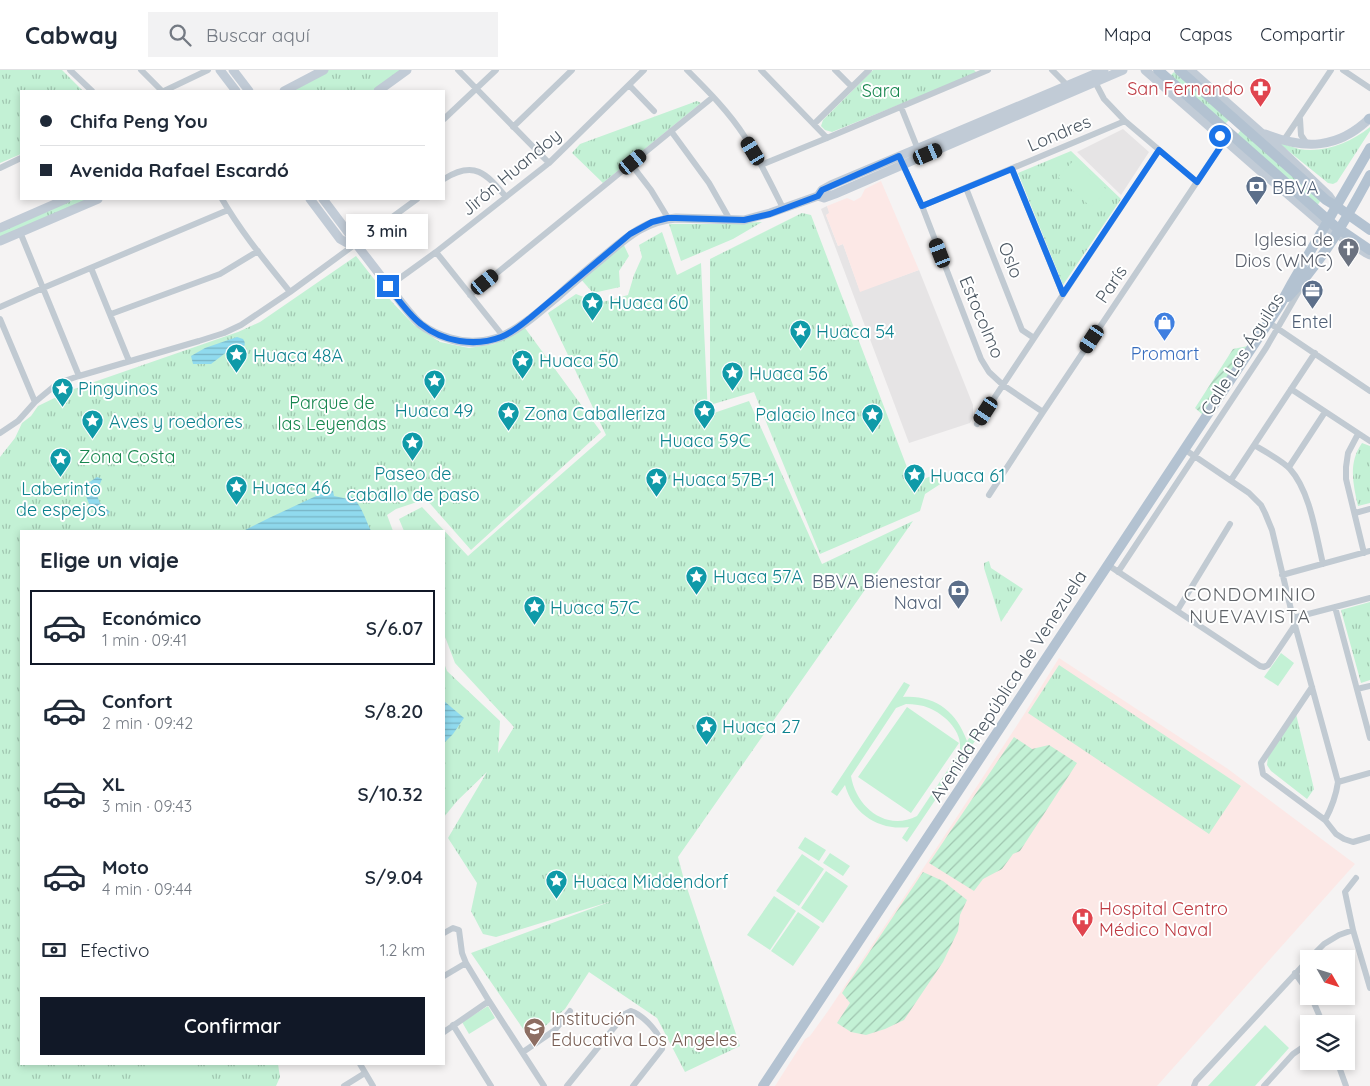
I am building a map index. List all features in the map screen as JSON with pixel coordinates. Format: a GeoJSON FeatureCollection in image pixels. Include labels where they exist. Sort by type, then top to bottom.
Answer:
{"type":"FeatureCollection","features":[{"type":"Feature","properties":{"kind":"main road"},"geometry":{"type":"LineString","coordinates":[[1158,70],[1170,75],[1208,114],[1326,223],[1370,250]]}},
{"type":"Feature","properties":{"kind":"main road"},"geometry":{"type":"LineString","coordinates":[[1191,74],[1326,200],[1370,230]]}},
{"type":"Feature","properties":{"kind":"main road"},"geometry":{"type":"LineString","coordinates":[[1195,114],[1208,114]]}},
{"type":"Feature","properties":{"kind":"main road"},"geometry":{"type":"LineString","coordinates":[[1243,145],[1245,158]]}},
{"type":"Feature","properties":{"kind":"main road","name":"Avenida República de Venezuela"},"geometry":{"type":"LineString","coordinates":[[763,1086],[1280,305],[1370,148]]}},
{"type":"Feature","properties":{"kind":"main road","name":"Avenida República de Venezuela"},"geometry":{"type":"LineString","coordinates":[[1280,305],[1313,268],[1348,215],[1370,176]]}},
{"type":"Feature","properties":{"kind":"main road"},"geometry":{"type":"LineString","coordinates":[[1336,206],[1338,231]]}},
{"type":"Feature","properties":{"kind":"street"},"geometry":{"type":"LineString","coordinates":[[70,70],[91,90]]}},
{"type":"Feature","properties":{"kind":"street"},"geometry":{"type":"LineString","coordinates":[[142,70],[162,90]]}},
{"type":"Feature","properties":{"kind":"street"},"geometry":{"type":"LineString","coordinates":[[165,90],[208,70]]}},
{"type":"Feature","properties":{"kind":"street"},"geometry":{"type":"LineString","coordinates":[[220,70],[235,90]]}},
{"type":"Feature","properties":{"kind":"street"},"geometry":{"type":"LineString","coordinates":[[234,70],[248,90]]}},
{"type":"Feature","properties":{"kind":"street"},"geometry":{"type":"LineString","coordinates":[[286,90],[324,70]]}},
{"type":"Feature","properties":{"kind":"street"},"geometry":{"type":"LineString","coordinates":[[379,90],[407,70]]}},
{"type":"Feature","properties":{"kind":"street"},"geometry":{"type":"LineString","coordinates":[[458,70],[549,163]]}},
{"type":"Feature","properties":{"kind":"street"},"geometry":{"type":"LineString","coordinates":[[445,118],[496,70]]}},
{"type":"Feature","properties":{"kind":"street"},"geometry":{"type":"LineString","coordinates":[[513,127],[572,70]]}},
{"type":"Feature","properties":{"kind":"street","name":"Jirón Huandoy"},"geometry":{"type":"LineString","coordinates":[[388,286],[436,252],[549,163],[644,70]]}},
{"type":"Feature","properties":{"kind":"street"},"geometry":{"type":"LineString","coordinates":[[687,70],[726,112],[744,136],[783,208]]}},
{"type":"Feature","properties":{"kind":"street"},"geometry":{"type":"LineString","coordinates":[[761,70],[828,138]]}},
{"type":"Feature","properties":{"kind":"street"},"geometry":{"type":"LineString","coordinates":[[835,70],[852,87]]}},
{"type":"Feature","properties":{"kind":"street"},"geometry":{"type":"LineString","coordinates":[[814,124],[869,70]]}},
{"type":"Feature","properties":{"kind":"street"},"geometry":{"type":"LineString","coordinates":[[1052,70],[1070,89]]}},
{"type":"Feature","properties":{"kind":"street"},"geometry":{"type":"LineString","coordinates":[[1094,79],[1104,70]]}},
{"type":"Feature","properties":{"kind":"street"},"geometry":{"type":"LineString","coordinates":[[818,196],[822,190],[899,156],[919,153],[1094,79],[1123,70]]}},
{"type":"Feature","properties":{"kind":"street"},"geometry":{"type":"LineString","coordinates":[[1145,70],[1245,158],[1326,223]]}},
{"type":"Feature","properties":{"kind":"street"},"geometry":{"type":"LineString","coordinates":[[1284,140],[1331,70]]}},
{"type":"Feature","properties":{"kind":"street"},"geometry":{"type":"LineString","coordinates":[[1343,70],[1370,88]]}},
{"type":"Feature","properties":{"kind":"street"},"geometry":{"type":"LineString","coordinates":[[761,165],[984,71]]}},
{"type":"Feature","properties":{"kind":"street"},"geometry":{"type":"LineString","coordinates":[[1191,74],[1258,130],[1329,196],[1336,206]]}},
{"type":"Feature","properties":{"kind":"street"},"geometry":{"type":"LineString","coordinates":[[1094,79],[1104,99],[1125,121],[1197,182]]}},
{"type":"Feature","properties":{"kind":"street"},"geometry":{"type":"LineString","coordinates":[[629,85],[654,111]]}},
{"type":"Feature","properties":{"kind":"street"},"geometry":{"type":"LineString","coordinates":[[470,295],[713,97]]}},
{"type":"Feature","properties":{"kind":"street"},"geometry":{"type":"LineString","coordinates":[[901,106],[919,153]]}},
{"type":"Feature","properties":{"kind":"street"},"geometry":{"type":"LineString","coordinates":[[1300,118],[1301,135],[1307,144]]}},
{"type":"Feature","properties":{"kind":"street"},"geometry":{"type":"LineString","coordinates":[[1258,130],[1293,143],[1316,145],[1333,142],[1346,136],[1370,119]]}},
{"type":"Feature","properties":{"kind":"street","name":"Londres"},"geometry":{"type":"LineString","coordinates":[[922,206],[1125,121]]}},
{"type":"Feature","properties":{"kind":"street"},"geometry":{"type":"LineString","coordinates":[[671,131],[705,177],[730,220]]}},
{"type":"Feature","properties":{"kind":"street","name":"París"},"geometry":{"type":"LineString","coordinates":[[989,495],[1225,140]]}},
{"type":"Feature","properties":{"kind":"street"},"geometry":{"type":"LineString","coordinates":[[978,424],[1159,150]]}},
{"type":"Feature","properties":{"kind":"street"},"geometry":{"type":"LineString","coordinates":[[324,200],[388,286],[420,324],[438,335],[469,342],[492,340],[516,329],[630,234],[652,222],[668,218],[744,220],[756,218],[818,196],[824,198],[904,165],[919,153]]}},
{"type":"Feature","properties":{"kind":"street","name":"Estocolmo"},"geometry":{"type":"LineString","coordinates":[[899,156],[922,206],[981,359],[989,372],[1003,385],[1043,412]]}},
{"type":"Feature","properties":{"kind":"street"},"geometry":{"type":"LineString","coordinates":[[0,168],[20,158]]}},
{"type":"Feature","properties":{"kind":"street"},"geometry":{"type":"LineString","coordinates":[[631,164],[651,190],[668,218]]}},
{"type":"Feature","properties":{"kind":"street"},"geometry":{"type":"LineString","coordinates":[[1012,169],[1063,294]]}},
{"type":"Feature","properties":{"kind":"street"},"geometry":{"type":"LineString","coordinates":[[445,178],[459,170],[473,170],[485,174],[506,198]]}},
{"type":"Feature","properties":{"kind":"street"},"geometry":{"type":"LineString","coordinates":[[1359,195],[1370,185]]}},
{"type":"Feature","properties":{"kind":"street","name":"Oslo"},"geometry":{"type":"LineString","coordinates":[[966,188],[1022,330],[1034,338]]}},
{"type":"Feature","properties":{"kind":"street"},"geometry":{"type":"LineString","coordinates":[[0,228],[64,200]]}},
{"type":"Feature","properties":{"kind":"street"},"geometry":{"type":"LineString","coordinates":[[0,241],[96,200]]}},
{"type":"Feature","properties":{"kind":"street"},"geometry":{"type":"LineString","coordinates":[[223,200],[258,251],[290,292]]}},
{"type":"Feature","properties":{"kind":"street"},"geometry":{"type":"LineString","coordinates":[[311,200],[340,239],[349,244],[356,244]]}},
{"type":"Feature","properties":{"kind":"street"},"geometry":{"type":"LineString","coordinates":[[403,200],[408,206]]}},
{"type":"Feature","properties":{"kind":"street"},"geometry":{"type":"LineString","coordinates":[[0,433],[18,421],[35,402],[58,383],[224,333],[247,321],[416,200]]}},
{"type":"Feature","properties":{"kind":"street"},"geometry":{"type":"LineString","coordinates":[[0,307],[228,210]]}},
{"type":"Feature","properties":{"kind":"street"},"geometry":{"type":"LineString","coordinates":[[1338,231],[1366,253],[1370,254]]}},
{"type":"Feature","properties":{"kind":"street"},"geometry":{"type":"LineString","coordinates":[[20,232],[79,376]]}},
{"type":"Feature","properties":{"kind":"street"},"geometry":{"type":"LineString","coordinates":[[111,314],[220,274],[258,251]]}},
{"type":"Feature","properties":{"kind":"street"},"geometry":{"type":"LineString","coordinates":[[436,252],[503,336]]}},
{"type":"Feature","properties":{"kind":"street"},"geometry":{"type":"LineString","coordinates":[[91,268],[129,361]]}},
{"type":"Feature","properties":{"kind":"street","name":"Calle Las Águilas"},"geometry":{"type":"LineString","coordinates":[[1118,572],[1277,329],[1313,268]]}},
{"type":"Feature","properties":{"kind":"street"},"geometry":{"type":"LineString","coordinates":[[0,319],[35,402]]}},
{"type":"Feature","properties":{"kind":"street"},"geometry":{"type":"LineString","coordinates":[[1268,322],[1370,391]]}},
{"type":"Feature","properties":{"kind":"street"},"geometry":{"type":"LineString","coordinates":[[1231,480],[1315,353]]}},
{"type":"Feature","properties":{"kind":"street"},"geometry":{"type":"LineString","coordinates":[[1291,389],[1370,441]]}},
{"type":"Feature","properties":{"kind":"street"},"geometry":{"type":"LineString","coordinates":[[1289,467],[1325,412]]}},
{"type":"Feature","properties":{"kind":"street"},"geometry":{"type":"LineString","coordinates":[[1282,575],[1367,552],[1346,480],[1348,453],[1358,434]]}},
{"type":"Feature","properties":{"kind":"street"},"geometry":{"type":"LineString","coordinates":[[1254,446],[1289,467],[1303,490],[1323,564]]}},
{"type":"Feature","properties":{"kind":"street"},"geometry":{"type":"LineString","coordinates":[[1184,449],[1255,498],[1265,513],[1272,530],[1294,621],[1338,782],[1332,807],[1326,820]]}},
{"type":"Feature","properties":{"kind":"street"},"geometry":{"type":"LineString","coordinates":[[1355,513],[1370,509]]}},
{"type":"Feature","properties":{"kind":"street"},"geometry":{"type":"LineString","coordinates":[[1177,611],[1230,524]]}},
{"type":"Feature","properties":{"kind":"street"},"geometry":{"type":"LineString","coordinates":[[1108,565],[1264,667],[1268,666],[1294,621],[1335,607],[1370,598]]}},
{"type":"Feature","properties":{"kind":"street"},"geometry":{"type":"LineString","coordinates":[[1335,607],[1369,728],[1370,738]]}},
{"type":"Feature","properties":{"kind":"street"},"geometry":{"type":"LineString","coordinates":[[1357,689],[1370,686]]}},
{"type":"Feature","properties":{"kind":"street"},"geometry":{"type":"LineString","coordinates":[[1312,687],[1267,754],[1262,763],[1263,774],[1326,820],[1336,834],[1344,839],[1353,842],[1370,837]]}},
{"type":"Feature","properties":{"kind":"street"},"geometry":{"type":"LineString","coordinates":[[1338,782],[1370,773]]}},
{"type":"Feature","properties":{"kind":"street"},"geometry":{"type":"LineString","coordinates":[[1356,878],[1344,892],[1370,988]]}},
{"type":"Feature","properties":{"kind":"street"},"geometry":{"type":"LineString","coordinates":[[445,932],[453,928],[459,930],[462,952],[466,962],[544,1086]]}},
{"type":"Feature","properties":{"kind":"street"},"geometry":{"type":"LineString","coordinates":[[1318,950],[1339,935],[1353,930]]}},
{"type":"Feature","properties":{"kind":"street"},"geometry":{"type":"LineString","coordinates":[[445,975],[466,962]]}},
{"type":"Feature","properties":{"kind":"street"},"geometry":{"type":"LineString","coordinates":[[1194,1086],[1196,1081],[1300,969]]}},
{"type":"Feature","properties":{"kind":"street"},"geometry":{"type":"LineString","coordinates":[[1295,974],[1300,980]]}},
{"type":"Feature","properties":{"kind":"street"},"geometry":{"type":"LineString","coordinates":[[445,1031],[489,1001]]}},
{"type":"Feature","properties":{"kind":"street"},"geometry":{"type":"LineString","coordinates":[[567,1086],[624,1014],[632,1011],[662,1041],[662,1047],[633,1086]]}},
{"type":"Feature","properties":{"kind":"street"},"geometry":{"type":"LineString","coordinates":[[523,1052],[555,1030],[570,1012]]}},
{"type":"Feature","properties":{"kind":"street"},"geometry":{"type":"LineString","coordinates":[[453,1026],[492,1086]]}},
{"type":"Feature","properties":{"kind":"street"},"geometry":{"type":"LineString","coordinates":[[1264,1086],[1293,1054],[1300,1049]]}},
{"type":"Feature","properties":{"kind":"street"},"geometry":{"type":"LineString","coordinates":[[360,1065],[373,1086]]}},
{"type":"Feature","properties":{"kind":"street"},"geometry":{"type":"LineString","coordinates":[[1340,1070],[1345,1086]]}},
{"type":"Feature","properties":{"kind":"street"},"geometry":{"type":"LineString","coordinates":[[344,1086],[365,1074]]}},
{"type":"Feature","properties":{"kind":"shaded area"},"geometry":{"type":"Polygon","coordinates":[[[1123,129],[1149,152],[1121,195],[1077,152],[1123,129]]]}},
{"type":"Feature","properties":{"kind":"shaded area"},"geometry":{"type":"Polygon","coordinates":[[[881,181],[919,270],[860,292],[843,244],[838,246],[826,215],[829,213],[827,206],[847,198],[854,201],[861,197],[865,189],[881,181]]]}},
{"type":"Feature","properties":{"kind":"shaded area"},"geometry":{"type":"Polygon","coordinates":[[[827,206],[830,213],[826,215],[838,246],[843,244],[860,291],[919,270],[973,405],[973,417],[970,423],[909,443],[821,209],[827,206]]]}},
{"type":"Feature","properties":{"kind":"shaded area","name":"Hospital Centro Médico Naval"},"geometry":{"type":"Polygon","coordinates":[[[1059,658],[1228,769],[1355,864],[1157,1086],[775,1086],[805,1039],[810,1036],[828,1011],[926,864],[1059,658]]]}},
{"type":"Feature","properties":{"kind":"green space"},"geometry":{"type":"Polygon","coordinates":[[[0,70],[62,70],[82,90],[20,90],[20,154],[0,163],[0,70]]]}},
{"type":"Feature","properties":{"kind":"green space"},"geometry":{"type":"Polygon","coordinates":[[[328,70],[402,70],[373,90],[291,90],[328,70]]]}},
{"type":"Feature","properties":{"kind":"green space","name":"Sara"},"geometry":{"type":"Polygon","coordinates":[[[873,70],[974,70],[977,73],[832,132],[825,130],[821,126],[823,120],[873,70]]]}},
{"type":"Feature","properties":{"kind":"green space"},"geometry":{"type":"Polygon","coordinates":[[[1174,72],[1229,120],[1225,124],[1170,76],[1174,72]]]}},
{"type":"Feature","properties":{"kind":"green space"},"geometry":{"type":"Polygon","coordinates":[[[697,101],[701,103],[603,183],[572,153],[580,144],[697,101]]]}},
{"type":"Feature","properties":{"kind":"green space"},"geometry":{"type":"Polygon","coordinates":[[[1370,127],[1370,131],[1337,182],[1333,184],[1328,183],[1276,141],[1299,149],[1318,150],[1337,146],[1354,138],[1370,127]]]}},
{"type":"Feature","properties":{"kind":"green space"},"geometry":{"type":"Polygon","coordinates":[[[1241,130],[1321,200],[1317,206],[1237,135],[1241,130]]]}},
{"type":"Feature","properties":{"kind":"green space"},"geometry":{"type":"Polygon","coordinates":[[[1071,151],[1121,199],[1063,285],[1018,173],[1071,151]]]}},
{"type":"Feature","properties":{"kind":"green space"},"geometry":{"type":"Polygon","coordinates":[[[1074,160],[1107,190],[1091,207],[1058,177],[1074,160]]]}},
{"type":"Feature","properties":{"kind":"green space"},"geometry":{"type":"Polygon","coordinates":[[[73,200],[87,200],[0,239],[0,231],[73,200]]]}},
{"type":"Feature","properties":{"kind":"green space"},"geometry":{"type":"Polygon","coordinates":[[[802,213],[811,215],[913,483],[942,472],[945,481],[925,494],[920,511],[820,554],[754,392],[710,405],[710,259],[802,213]]]}},
{"type":"Feature","properties":{"kind":"green space"},"geometry":{"type":"Polygon","coordinates":[[[762,222],[733,239],[681,261],[669,224],[720,224],[762,222]]]}},
{"type":"Feature","properties":{"kind":"green space"},"geometry":{"type":"Polygon","coordinates":[[[662,232],[677,275],[701,263],[708,415],[749,401],[822,564],[913,521],[678,857],[740,1046],[685,1072],[657,1018],[589,972],[565,1009],[530,1039],[471,953],[612,901],[496,937],[483,934],[471,911],[477,883],[448,838],[487,772],[457,801],[445,816],[445,666],[447,671],[500,721],[498,753],[514,727],[455,663],[445,637],[445,532],[468,556],[606,435],[548,313],[576,294],[599,303],[628,295],[642,257],[639,245],[662,232]]]}},
{"type":"Feature","properties":{"kind":"green space"},"geometry":{"type":"Polygon","coordinates":[[[622,241],[629,256],[619,271],[620,287],[593,293],[579,277],[622,241]]]}},
{"type":"Feature","properties":{"kind":"green space","name":"Parque de las Leyendas"},"geometry":{"type":"Polygon","coordinates":[[[356,256],[392,302],[414,325],[440,342],[469,348],[494,344],[525,328],[601,432],[471,550],[426,499],[396,509],[387,515],[393,530],[20,530],[20,1065],[278,1065],[280,1077],[276,1086],[0,1086],[0,457],[15,438],[22,423],[31,416],[38,406],[71,390],[238,332],[260,322],[356,256]]]}},
{"type":"Feature","properties":{"kind":"green space"},"geometry":{"type":"Polygon","coordinates":[[[1248,346],[1203,415],[1195,408],[1233,349],[1248,346]]]}},
{"type":"Feature","properties":{"kind":"green space"},"geometry":{"type":"Polygon","coordinates":[[[1362,443],[1370,446],[1370,503],[1358,506],[1353,482],[1353,466],[1362,443]]]}},
{"type":"Feature","properties":{"kind":"green space"},"geometry":{"type":"Polygon","coordinates":[[[422,507],[444,530],[404,530],[399,519],[422,507]]]}},
{"type":"Feature","properties":{"kind":"green space"},"geometry":{"type":"Polygon","coordinates":[[[989,561],[991,568],[1023,589],[1001,622],[984,568],[984,563],[989,561]]]}},
{"type":"Feature","properties":{"kind":"green space"},"geometry":{"type":"Polygon","coordinates":[[[1370,602],[1370,680],[1361,683],[1341,610],[1370,602]]]}},
{"type":"Feature","properties":{"kind":"green space"},"geometry":{"type":"Polygon","coordinates":[[[1281,653],[1294,663],[1278,686],[1264,677],[1281,653]]]}},
{"type":"Feature","properties":{"kind":"green space"},"geometry":{"type":"Polygon","coordinates":[[[1059,665],[1241,786],[1209,834],[1028,713],[1059,665]]]}},
{"type":"Feature","properties":{"kind":"green space"},"geometry":{"type":"Polygon","coordinates":[[[904,682],[910,685],[903,697],[925,699],[943,707],[957,721],[967,741],[976,729],[981,732],[907,842],[902,838],[909,827],[887,826],[869,818],[854,804],[845,785],[837,796],[831,792],[904,682]],[[906,704],[896,708],[851,776],[859,798],[866,806],[874,814],[894,821],[917,816],[959,753],[960,746],[957,732],[942,715],[926,707],[906,704]]]}},
{"type":"Feature","properties":{"kind":"green space"},"geometry":{"type":"Polygon","coordinates":[[[907,707],[959,743],[911,813],[858,777],[907,707]]]}},
{"type":"Feature","properties":{"kind":"green space"},"geometry":{"type":"Polygon","coordinates":[[[1296,714],[1314,789],[1307,799],[1271,771],[1267,765],[1268,757],[1296,714]]]}},
{"type":"Feature","properties":{"kind":"green space"},"geometry":{"type":"Polygon","coordinates":[[[1014,737],[1032,749],[1049,745],[1077,763],[1020,851],[1013,854],[1002,869],[983,879],[974,891],[929,863],[1014,737]]]}},
{"type":"Feature","properties":{"kind":"green space"},"geometry":{"type":"Polygon","coordinates":[[[805,837],[826,850],[819,861],[798,848],[805,837]]]}},
{"type":"Feature","properties":{"kind":"green space"},"geometry":{"type":"Polygon","coordinates":[[[830,853],[850,866],[843,876],[823,863],[830,853]]]}},
{"type":"Feature","properties":{"kind":"green space"},"geometry":{"type":"Polygon","coordinates":[[[802,854],[824,869],[799,906],[776,891],[802,854]]]}},
{"type":"Feature","properties":{"kind":"green space"},"geometry":{"type":"Polygon","coordinates":[[[826,871],[848,886],[823,923],[801,908],[826,871]]]}},
{"type":"Feature","properties":{"kind":"green space"},"geometry":{"type":"Polygon","coordinates":[[[923,872],[943,881],[967,900],[960,915],[958,931],[943,962],[904,1020],[866,1035],[851,1032],[837,1023],[850,1003],[842,993],[923,872]]]}},
{"type":"Feature","properties":{"kind":"green space"},"geometry":{"type":"Polygon","coordinates":[[[774,896],[796,911],[770,950],[747,935],[774,896]]]}},
{"type":"Feature","properties":{"kind":"green space"},"geometry":{"type":"Polygon","coordinates":[[[798,912],[820,927],[793,966],[771,951],[798,912]]]}},
{"type":"Feature","properties":{"kind":"green space"},"geometry":{"type":"Polygon","coordinates":[[[488,1006],[495,1018],[469,1034],[462,1022],[488,1006]]]}},
{"type":"Feature","properties":{"kind":"green space"},"geometry":{"type":"Polygon","coordinates":[[[1265,1025],[1289,1048],[1255,1086],[1208,1086],[1265,1025]]]}},
{"type":"Feature","properties":{"kind":"green space"},"geometry":{"type":"Polygon","coordinates":[[[148,1065],[191,1065],[207,1086],[153,1086],[141,1070],[148,1065]]]}},
{"type":"Feature","properties":{"kind":"water"},"geometry":{"type":"Polygon","coordinates":[[[237,337],[245,342],[242,349],[228,351],[211,364],[193,364],[191,356],[205,348],[237,337]]]}},
{"type":"Feature","properties":{"kind":"water"},"geometry":{"type":"Polygon","coordinates":[[[97,477],[102,479],[96,493],[100,503],[110,512],[105,517],[96,515],[96,507],[89,504],[86,496],[89,495],[91,490],[88,483],[97,477]]]}},
{"type":"Feature","properties":{"kind":"water"},"geometry":{"type":"Polygon","coordinates":[[[329,490],[333,491],[334,496],[348,499],[350,495],[354,498],[371,530],[245,530],[329,490]]]}},
{"type":"Feature","properties":{"kind":"water"},"geometry":{"type":"Polygon","coordinates":[[[445,702],[464,718],[445,742],[445,702]]]}},
{"type":"Feature","properties":{"kind":"place","name":"San Fernando"},"geometry":{"type":"Point","coordinates":[1260,107]}},
{"type":"Feature","properties":{"kind":"place","name":"BBVA"},"geometry":{"type":"Point","coordinates":[1256,206]}},
{"type":"Feature","properties":{"kind":"place","name":"Iglesia de Dios (WMC)"},"geometry":{"type":"Point","coordinates":[1349,268]}},
{"type":"Feature","properties":{"kind":"place","name":"Entel"},"geometry":{"type":"Point","coordinates":[1312,310]}},
{"type":"Feature","properties":{"kind":"place","name":"Huaca 60"},"geometry":{"type":"Point","coordinates":[593,321]}},
{"type":"Feature","properties":{"kind":"place","name":"Promart"},"geometry":{"type":"Point","coordinates":[1165,342]}},
{"type":"Feature","properties":{"kind":"place","name":"Huaca 54"},"geometry":{"type":"Point","coordinates":[800,350]}},
{"type":"Feature","properties":{"kind":"place","name":"Huaca 48A"},"geometry":{"type":"Point","coordinates":[237,374]}},
{"type":"Feature","properties":{"kind":"place","name":"Huaca 50"},"geometry":{"type":"Point","coordinates":[523,379]}},
{"type":"Feature","properties":{"kind":"place","name":"Huaca 56"},"geometry":{"type":"Point","coordinates":[733,392]}},
{"type":"Feature","properties":{"kind":"place","name":"Huaca 49"},"geometry":{"type":"Point","coordinates":[434,399]}},
{"type":"Feature","properties":{"kind":"place","name":"Pinguinos"},"geometry":{"type":"Point","coordinates":[62,407]}},
{"type":"Feature","properties":{"kind":"place","name":"Huaca 59C"},"geometry":{"type":"Point","coordinates":[705,429]}},
{"type":"Feature","properties":{"kind":"place","name":"Zona Caballeriza"},"geometry":{"type":"Point","coordinates":[508,432]}},
{"type":"Feature","properties":{"kind":"place","name":"Palacio Inca"},"geometry":{"type":"Point","coordinates":[872,433]}},
{"type":"Feature","properties":{"kind":"place","name":"Aves y roedores"},"geometry":{"type":"Point","coordinates":[93,440]}},
{"type":"Feature","properties":{"kind":"place","name":"Paseo de caballo de paso"},"geometry":{"type":"Point","coordinates":[413,462]}},
{"type":"Feature","properties":{"kind":"place","name":"Laberinto de espejos"},"geometry":{"type":"Point","coordinates":[61,477]}},
{"type":"Feature","properties":{"kind":"place","name":"Huaca 61"},"geometry":{"type":"Point","coordinates":[914,494]}},
{"type":"Feature","properties":{"kind":"place","name":"Huaca 57B-1"},"geometry":{"type":"Point","coordinates":[656,498]}},
{"type":"Feature","properties":{"kind":"place","name":"Huaca 46"},"geometry":{"type":"Point","coordinates":[236,506]}},
{"type":"Feature","properties":{"kind":"place","name":"Huaca 57A"},"geometry":{"type":"Point","coordinates":[697,595]}},
{"type":"Feature","properties":{"kind":"place","name":"BBVA Bienestar Naval"},"geometry":{"type":"Point","coordinates":[958,610]}},
{"type":"Feature","properties":{"kind":"place","name":"Huaca 57C"},"geometry":{"type":"Point","coordinates":[534,626]}},
{"type":"Feature","properties":{"kind":"place","name":"Huaca 27"},"geometry":{"type":"Point","coordinates":[706,745]}},
{"type":"Feature","properties":{"kind":"place","name":"Huaca Middendorf"},"geometry":{"type":"Point","coordinates":[557,900]}},
{"type":"Feature","properties":{"kind":"place","name":"Hospital Centro Médico Naval"},"geometry":{"type":"Point","coordinates":[1083,937]}},
{"type":"Feature","properties":{"kind":"place","name":"Institución Educativa Los Angeles"},"geometry":{"type":"Point","coordinates":[535,1047]}},
{"type":"Feature","properties":{"kind":"district","name":"CONDOMINIO NUEVAVISTA"},"geometry":{"type":"Point","coordinates":[1250,605]}},
{"type":"Feature","properties":{"kind":"route"},"geometry":{"type":"LineString","coordinates":[[388,286],[420,324],[438,335],[458,341],[492,340],[516,329],[630,234],[652,222],[668,218],[744,220],[756,218],[818,196],[822,190],[899,156],[922,206],[1012,169],[1063,294],[1159,150],[1197,182],[1225,140],[1220,136]]}},
{"type":"Feature","properties":{"kind":"park label","name":"Zona Costa"},"geometry":{"type":"Point","coordinates":[127,456]}}]}
